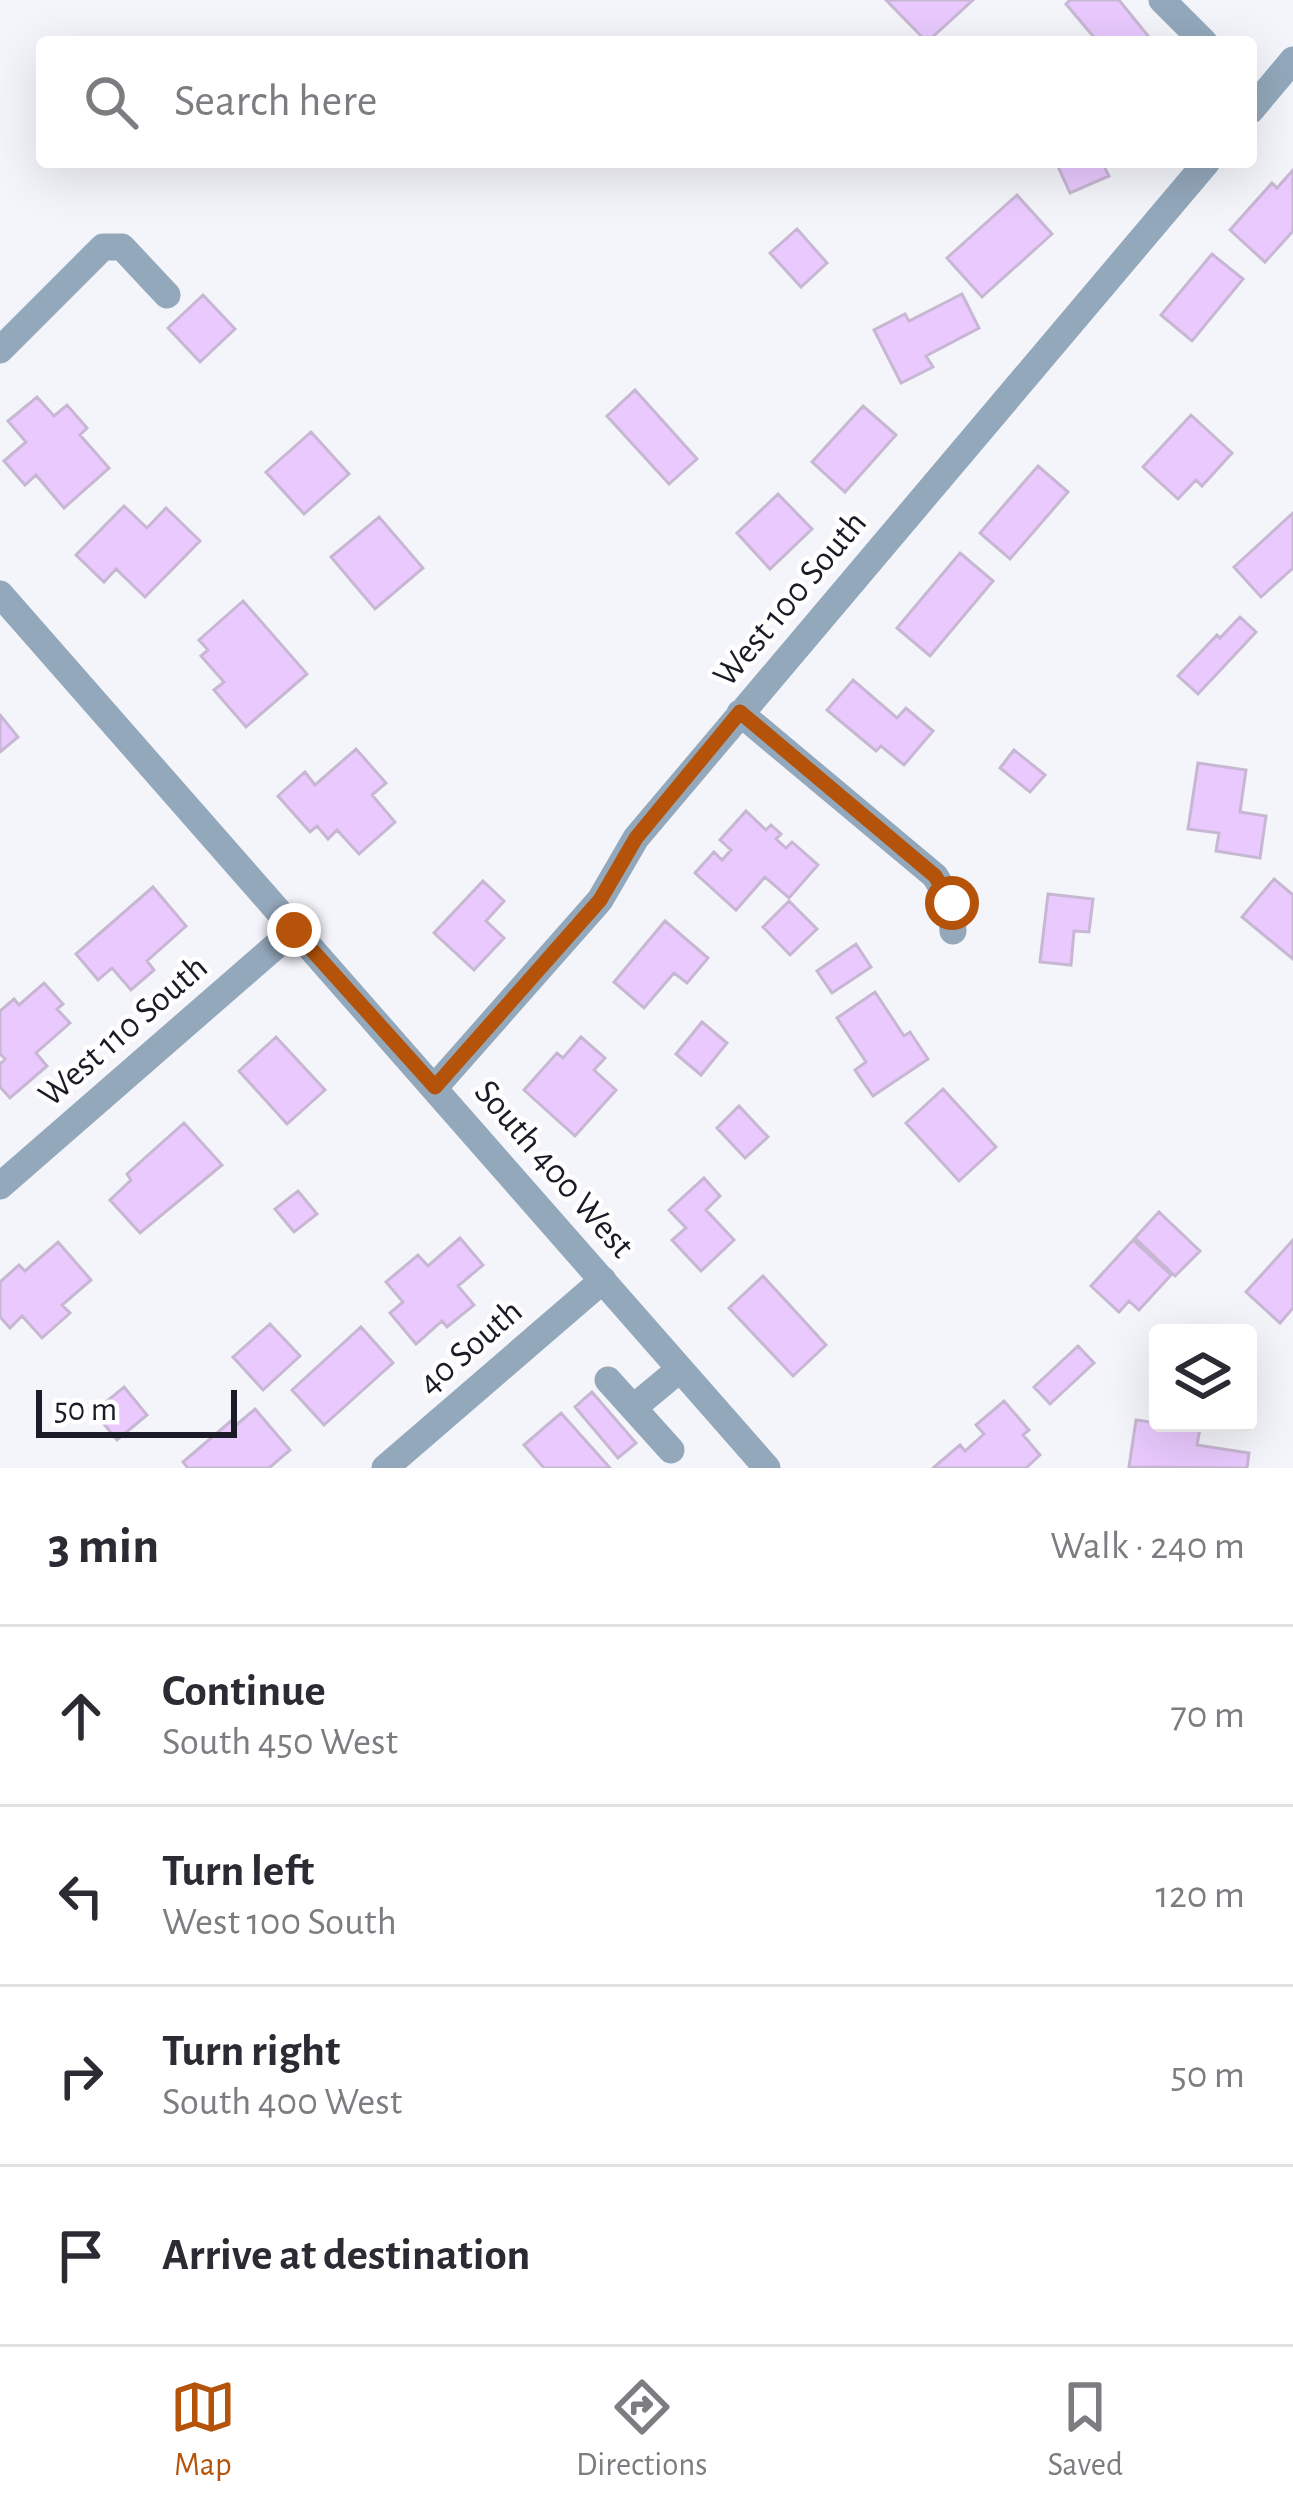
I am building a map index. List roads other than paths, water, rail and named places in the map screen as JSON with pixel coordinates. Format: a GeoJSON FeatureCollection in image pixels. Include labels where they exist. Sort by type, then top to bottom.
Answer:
{"type":"FeatureCollection","features":[{"type":"Feature","properties":{"kind":"street"},"geometry":{"type":"LineString","coordinates":[[1162,0],[1198,36]]}},
{"type":"Feature","properties":{"kind":"street"},"geometry":{"type":"LineString","coordinates":[[1257,96],[1293,60]]}},
{"type":"Feature","properties":{"kind":"street","name":"West 100 South"},"geometry":{"type":"LineString","coordinates":[[435,1087],[600,900],[636,838],[1202,168]]}},
{"type":"Feature","properties":{"kind":"street"},"geometry":{"type":"LineString","coordinates":[[0,350],[103,247],[122,247],[166,295]]}},
{"type":"Feature","properties":{"kind":"street","name":"South 400 West"},"geometry":{"type":"LineString","coordinates":[[0,593],[767,1468]]}},
{"type":"Feature","properties":{"kind":"street"},"geometry":{"type":"LineString","coordinates":[[740,712],[935,876],[952,903],[953,931]]}},
{"type":"Feature","properties":{"kind":"street","name":"West 110 South"},"geometry":{"type":"LineString","coordinates":[[0,1186],[294,930]]}},
{"type":"Feature","properties":{"kind":"street","name":"40 South"},"geometry":{"type":"LineString","coordinates":[[385,1468],[603,1280]]}},
{"type":"Feature","properties":{"kind":"street"},"geometry":{"type":"LineString","coordinates":[[633,1408],[680,1369]]}},
{"type":"Feature","properties":{"kind":"street"},"geometry":{"type":"LineString","coordinates":[[608,1380],[670,1450]]}}]}
